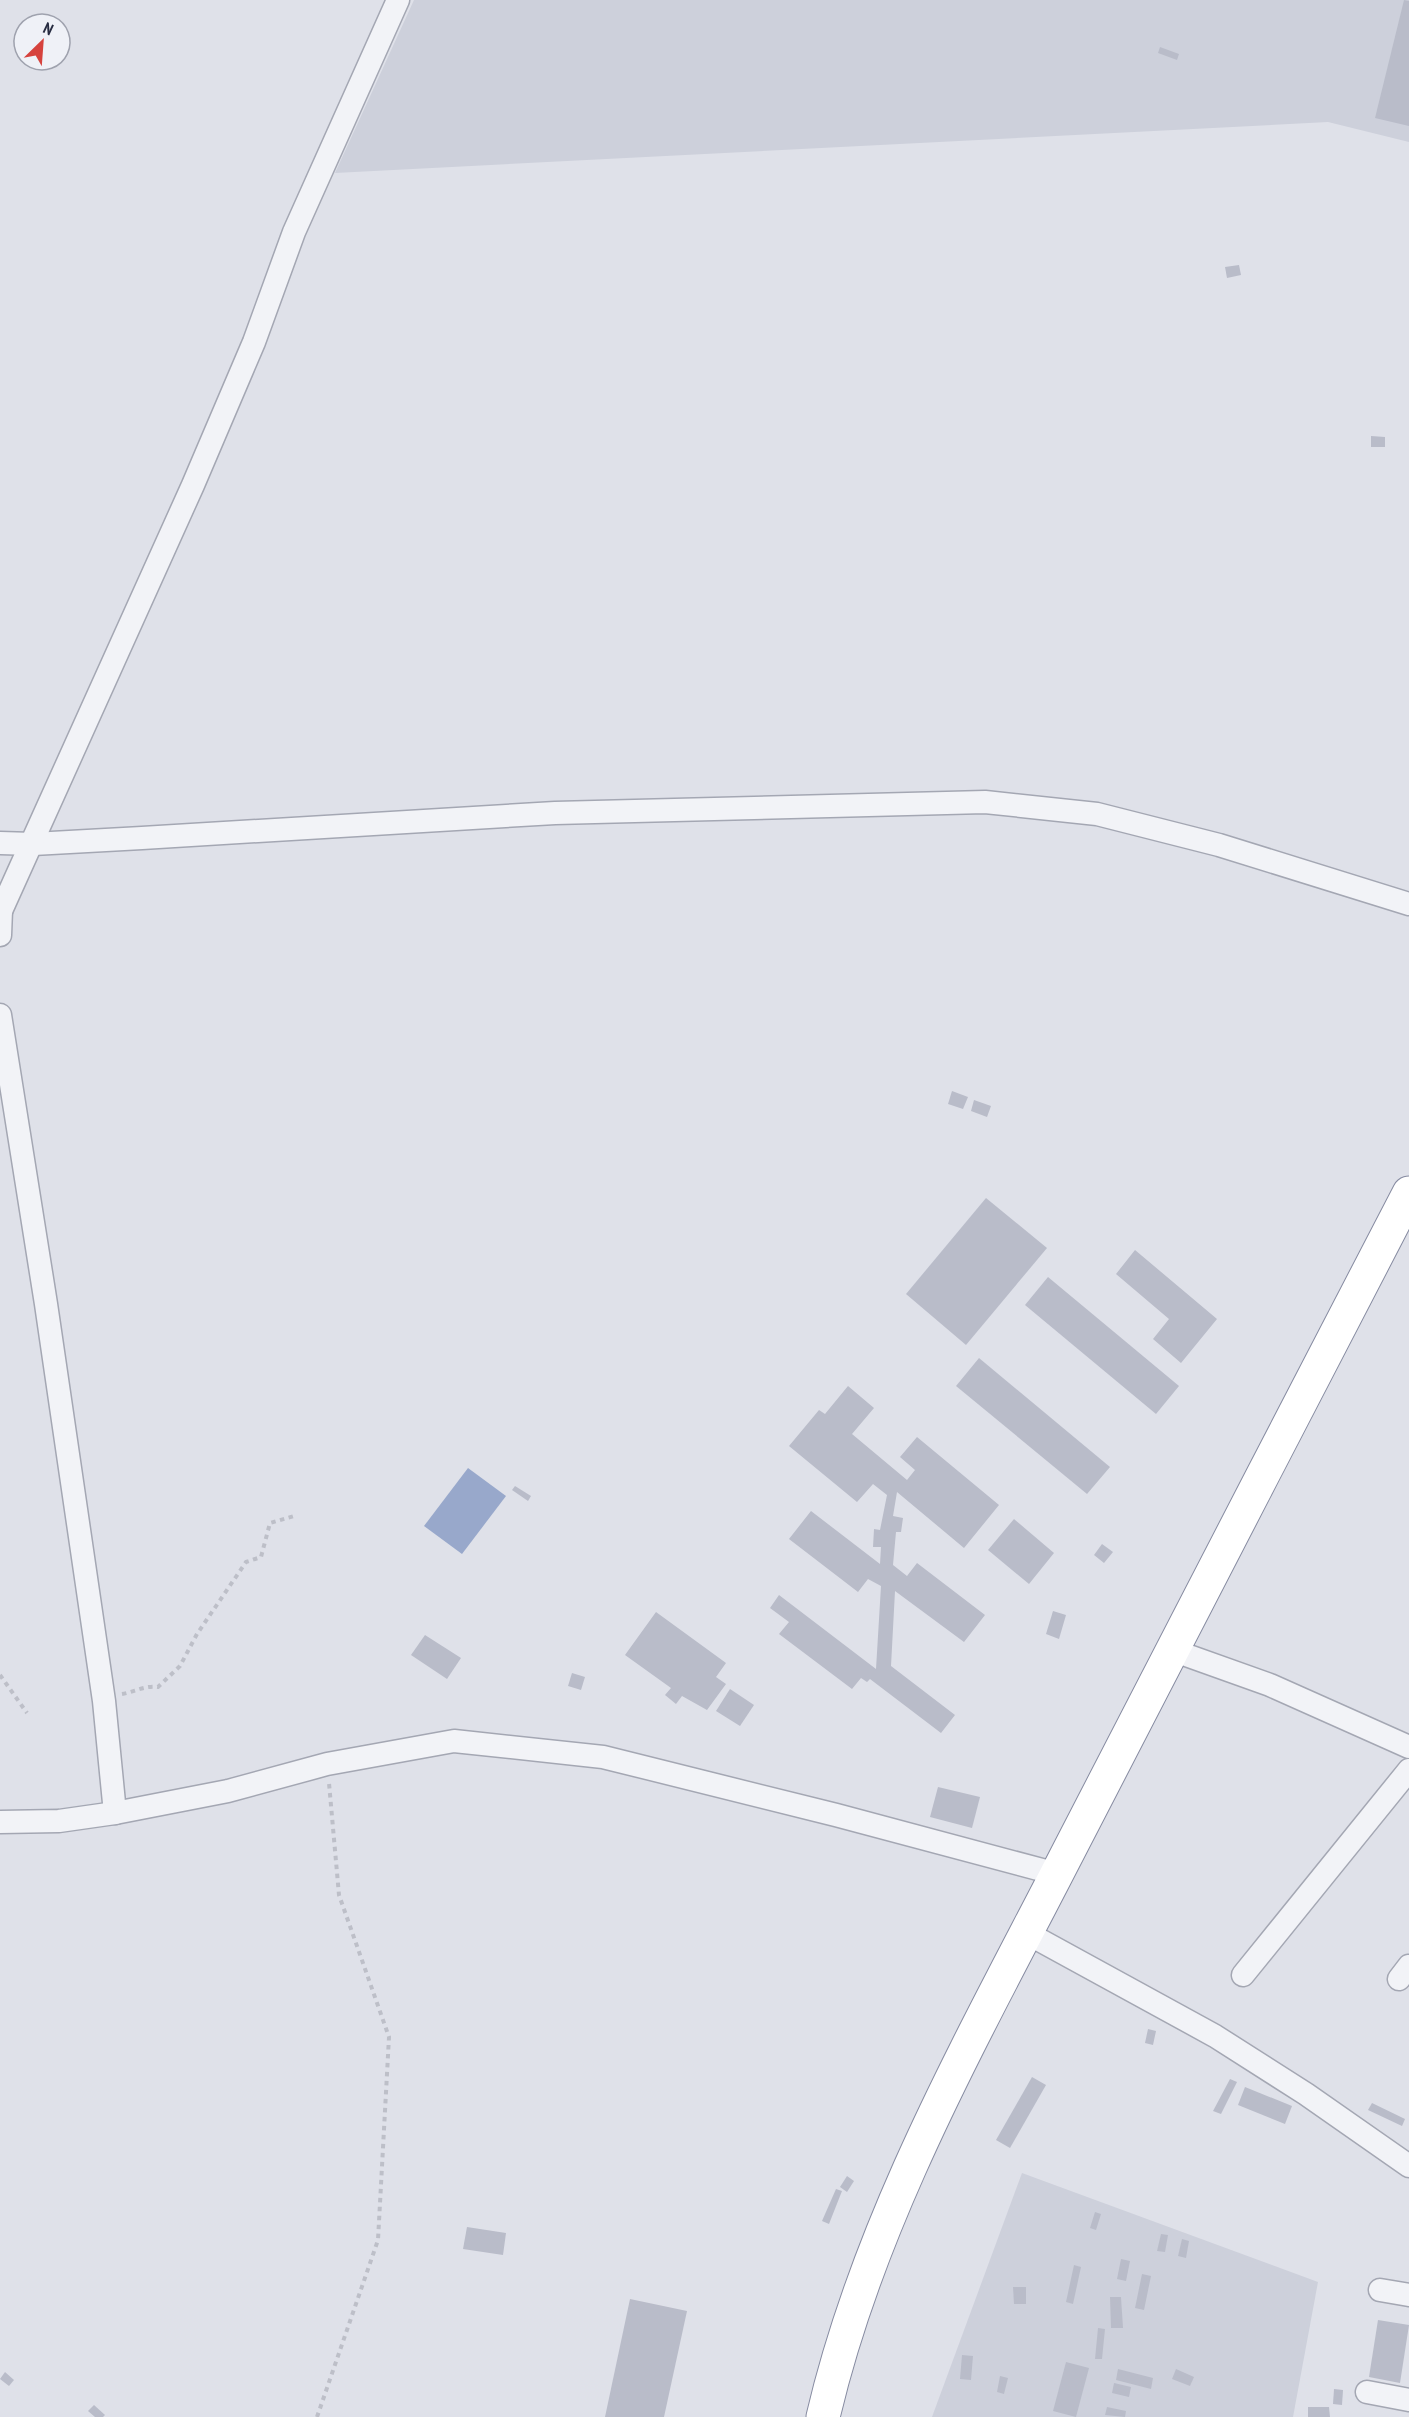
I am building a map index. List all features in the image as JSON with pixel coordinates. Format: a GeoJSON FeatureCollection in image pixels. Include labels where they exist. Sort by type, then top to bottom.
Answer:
{"type":"FeatureCollection","features":[{"type":"Feature","properties":{"kind":"highway"},"geometry":{"type":"LineString","coordinates":[[823,2417],[845,2333],[860,2288],[937,2108],[1025,1932],[1409,1193]]}},
{"type":"Feature","properties":{"kind":"street"},"geometry":{"type":"LineString","coordinates":[[0,935],[1,912],[193,485],[254,342],[294,232],[398,0]]}},
{"type":"Feature","properties":{"kind":"street"},"geometry":{"type":"LineString","coordinates":[[0,843],[33,844],[555,813],[985,802],[1097,814],[1219,846],[1409,904]]}},
{"type":"Feature","properties":{"kind":"street"},"geometry":{"type":"LineString","coordinates":[[0,1015],[46,1304],[104,1701],[115,1813]]}},
{"type":"Feature","properties":{"kind":"street"},"geometry":{"type":"LineString","coordinates":[[1172,1650],[1270,1685],[1409,1747]]}},
{"type":"Feature","properties":{"kind":"street"},"geometry":{"type":"LineString","coordinates":[[0,1822],[59,1821],[115,1813],[228,1791],[327,1764],[454,1741],[603,1757],[847,1817],[1057,1874]]}},
{"type":"Feature","properties":{"kind":"street"},"geometry":{"type":"LineString","coordinates":[[1243,1975],[1409,1770]]}},
{"type":"Feature","properties":{"kind":"street"},"geometry":{"type":"LineString","coordinates":[[1025,1932],[1215,2036],[1306,2094],[1409,2166]]}},
{"type":"Feature","properties":{"kind":"street"},"geometry":{"type":"LineString","coordinates":[[1380,2289],[1409,2295]]}},
{"type":"Feature","properties":{"kind":"street"},"geometry":{"type":"LineString","coordinates":[[1367,2392],[1409,2400]]}},
{"type":"Feature","properties":{"kind":"path"},"geometry":{"type":"LineString","coordinates":[[104,1701],[120,1694],[135,1692],[149,1685],[158,1687],[180,1666],[196,1634],[246,1562],[261,1557],[270,1523],[294,1516]]}},
{"type":"Feature","properties":{"kind":"path"},"geometry":{"type":"LineString","coordinates":[[0,1675],[27,1713]]}},
{"type":"Feature","properties":{"kind":"path"},"geometry":{"type":"LineString","coordinates":[[317,2417],[378,2240],[388,2037],[339,1895],[327,1764]]}},
{"type":"Feature","properties":{"kind":"shaded area"},"geometry":{"type":"Polygon","coordinates":[[[414,0],[1409,0],[1409,142],[1328,122],[335,173],[414,0]]]}},
{"type":"Feature","properties":{"kind":"shaded area"},"geometry":{"type":"Polygon","coordinates":[[[1022,2173],[1318,2282],[1293,2417],[932,2417],[1022,2173]]]}},
{"type":"Feature","properties":{"kind":"water"},"geometry":{"type":"Polygon","coordinates":[[[468,1468],[506,1496],[462,1554],[424,1526],[468,1468]]]}},
{"type":"Feature","properties":{"kind":"building"},"geometry":{"type":"Polygon","coordinates":[[[1404,0],[1409,1],[1409,126],[1375,118],[1404,0]]]}},
{"type":"Feature","properties":{"kind":"building"},"geometry":{"type":"Polygon","coordinates":[[[1160,47],[1179,54],[1177,60],[1158,53],[1160,47]]]}},
{"type":"Feature","properties":{"kind":"building"},"geometry":{"type":"Polygon","coordinates":[[[1239,265],[1241,275],[1227,278],[1225,267],[1239,265]]]}},
{"type":"Feature","properties":{"kind":"building"},"geometry":{"type":"Polygon","coordinates":[[[1371,436],[1385,437],[1385,447],[1371,447],[1371,436]]]}},
{"type":"Feature","properties":{"kind":"building"},"geometry":{"type":"Polygon","coordinates":[[[952,1091],[968,1097],[963,1109],[948,1104],[952,1091]]]}},
{"type":"Feature","properties":{"kind":"building"},"geometry":{"type":"Polygon","coordinates":[[[974,1100],[991,1106],[987,1117],[971,1111],[974,1100]]]}},
{"type":"Feature","properties":{"kind":"building"},"geometry":{"type":"Polygon","coordinates":[[[986,1198],[1047,1248],[966,1345],[906,1294],[986,1198]]]}},
{"type":"Feature","properties":{"kind":"building"},"geometry":{"type":"Polygon","coordinates":[[[1135,1250],[1217,1319],[1181,1363],[1153,1339],[1169,1319],[1116,1274],[1135,1250]]]}},
{"type":"Feature","properties":{"kind":"building"},"geometry":{"type":"Polygon","coordinates":[[[1048,1277],[1179,1386],[1156,1414],[1025,1305],[1048,1277]]]}},
{"type":"Feature","properties":{"kind":"building"},"geometry":{"type":"Polygon","coordinates":[[[979,1358],[1110,1467],[1087,1494],[956,1386],[979,1358]]]}},
{"type":"Feature","properties":{"kind":"building"},"geometry":{"type":"Polygon","coordinates":[[[848,1386],[874,1408],[852,1434],[907,1480],[915,1470],[900,1457],[917,1437],[999,1505],[964,1548],[897,1492],[893,1516],[903,1518],[901,1532],[896,1532],[893,1565],[907,1576],[917,1563],[985,1615],[964,1642],[895,1591],[891,1666],[955,1715],[941,1733],[870,1679],[867,1682],[861,1678],[852,1689],[779,1634],[789,1622],[770,1608],[779,1595],[876,1669],[881,1586],[868,1579],[858,1592],[789,1539],[811,1511],[880,1564],[881,1547],[873,1547],[874,1529],[880,1530],[887,1495],[873,1484],[857,1502],[789,1446],[819,1410],[825,1414],[848,1386]]]}},
{"type":"Feature","properties":{"kind":"building"},"geometry":{"type":"Polygon","coordinates":[[[515,1486],[531,1496],[528,1501],[512,1490],[515,1486]]]}},
{"type":"Feature","properties":{"kind":"building"},"geometry":{"type":"Polygon","coordinates":[[[1014,1519],[1054,1553],[1029,1584],[988,1550],[1014,1519]]]}},
{"type":"Feature","properties":{"kind":"building"},"geometry":{"type":"Polygon","coordinates":[[[1102,1544],[1113,1552],[1104,1563],[1094,1555],[1102,1544]]]}},
{"type":"Feature","properties":{"kind":"building"},"geometry":{"type":"Polygon","coordinates":[[[1053,1611],[1066,1615],[1059,1639],[1046,1634],[1053,1611]]]}},
{"type":"Feature","properties":{"kind":"building"},"geometry":{"type":"Polygon","coordinates":[[[656,1612],[726,1663],[716,1677],[726,1684],[707,1710],[682,1696],[676,1704],[665,1695],[671,1688],[625,1655],[656,1612]]]}},
{"type":"Feature","properties":{"kind":"building"},"geometry":{"type":"Polygon","coordinates":[[[425,1635],[461,1658],[447,1679],[411,1655],[425,1635]]]}},
{"type":"Feature","properties":{"kind":"building"},"geometry":{"type":"Polygon","coordinates":[[[572,1673],[585,1677],[581,1690],[568,1686],[572,1673]]]}},
{"type":"Feature","properties":{"kind":"building"},"geometry":{"type":"Polygon","coordinates":[[[730,1689],[754,1705],[740,1726],[716,1711],[730,1689]]]}},
{"type":"Feature","properties":{"kind":"building"},"geometry":{"type":"Polygon","coordinates":[[[938,1787],[980,1797],[972,1828],[930,1817],[938,1787]]]}},
{"type":"Feature","properties":{"kind":"building"},"geometry":{"type":"Polygon","coordinates":[[[1148,2029],[1156,2031],[1153,2045],[1145,2043],[1148,2029]]]}},
{"type":"Feature","properties":{"kind":"building"},"geometry":{"type":"Polygon","coordinates":[[[1032,2077],[1046,2085],[1010,2148],[996,2140],[1032,2077]]]}},
{"type":"Feature","properties":{"kind":"building"},"geometry":{"type":"Polygon","coordinates":[[[1230,2079],[1237,2082],[1221,2114],[1213,2111],[1230,2079]]]}},
{"type":"Feature","properties":{"kind":"building"},"geometry":{"type":"Polygon","coordinates":[[[1245,2087],[1292,2106],[1285,2124],[1238,2105],[1245,2087]]]}},
{"type":"Feature","properties":{"kind":"building"},"geometry":{"type":"Polygon","coordinates":[[[1372,2103],[1405,2119],[1402,2126],[1368,2110],[1372,2103]]]}},
{"type":"Feature","properties":{"kind":"building"},"geometry":{"type":"Polygon","coordinates":[[[847,2176],[854,2181],[847,2192],[840,2187],[847,2176]]]}},
{"type":"Feature","properties":{"kind":"building"},"geometry":{"type":"Polygon","coordinates":[[[836,2189],[842,2191],[829,2224],[822,2221],[836,2189]]]}},
{"type":"Feature","properties":{"kind":"building"},"geometry":{"type":"Polygon","coordinates":[[[1095,2212],[1101,2214],[1096,2230],[1090,2228],[1095,2212]]]}},
{"type":"Feature","properties":{"kind":"building"},"geometry":{"type":"Polygon","coordinates":[[[467,2227],[506,2233],[503,2255],[463,2249],[467,2227]]]}},
{"type":"Feature","properties":{"kind":"building"},"geometry":{"type":"Polygon","coordinates":[[[1161,2234],[1168,2235],[1165,2252],[1157,2251],[1161,2234]]]}},
{"type":"Feature","properties":{"kind":"building"},"geometry":{"type":"Polygon","coordinates":[[[1182,2239],[1189,2241],[1186,2258],[1178,2256],[1182,2239]]]}},
{"type":"Feature","properties":{"kind":"building"},"geometry":{"type":"Polygon","coordinates":[[[1121,2259],[1130,2261],[1126,2281],[1117,2279],[1121,2259]]]}},
{"type":"Feature","properties":{"kind":"building"},"geometry":{"type":"Polygon","coordinates":[[[1074,2265],[1081,2267],[1073,2304],[1066,2302],[1074,2265]]]}},
{"type":"Feature","properties":{"kind":"building"},"geometry":{"type":"Polygon","coordinates":[[[1142,2274],[1151,2276],[1144,2310],[1135,2308],[1142,2274]]]}},
{"type":"Feature","properties":{"kind":"building"},"geometry":{"type":"Polygon","coordinates":[[[1013,2287],[1026,2287],[1026,2304],[1014,2304],[1013,2287]]]}},
{"type":"Feature","properties":{"kind":"building"},"geometry":{"type":"Polygon","coordinates":[[[1110,2297],[1121,2297],[1123,2328],[1111,2328],[1110,2297]]]}},
{"type":"Feature","properties":{"kind":"building"},"geometry":{"type":"Polygon","coordinates":[[[630,2299],[687,2311],[664,2417],[605,2417],[630,2299]]]}},
{"type":"Feature","properties":{"kind":"building"},"geometry":{"type":"Polygon","coordinates":[[[1378,2320],[1409,2325],[1400,2383],[1369,2377],[1378,2320]]]}},
{"type":"Feature","properties":{"kind":"building"},"geometry":{"type":"Polygon","coordinates":[[[1098,2328],[1105,2329],[1102,2359],[1095,2359],[1098,2328]]]}},
{"type":"Feature","properties":{"kind":"building"},"geometry":{"type":"Polygon","coordinates":[[[962,2355],[973,2356],[971,2380],[960,2379],[962,2355]]]}},
{"type":"Feature","properties":{"kind":"building"},"geometry":{"type":"Polygon","coordinates":[[[1066,2362],[1089,2368],[1076,2417],[1053,2411],[1066,2362]]]}},
{"type":"Feature","properties":{"kind":"building"},"geometry":{"type":"Polygon","coordinates":[[[1118,2369],[1153,2378],[1151,2389],[1116,2380],[1118,2369]]]}},
{"type":"Feature","properties":{"kind":"building"},"geometry":{"type":"Polygon","coordinates":[[[1176,2369],[1194,2377],[1190,2386],[1172,2379],[1176,2369]]]}},
{"type":"Feature","properties":{"kind":"building"},"geometry":{"type":"Polygon","coordinates":[[[5,2372],[14,2380],[9,2386],[0,2379],[5,2372]]]}},
{"type":"Feature","properties":{"kind":"building"},"geometry":{"type":"Polygon","coordinates":[[[1000,2376],[1008,2378],[1004,2394],[997,2392],[1000,2376]]]}},
{"type":"Feature","properties":{"kind":"building"},"geometry":{"type":"Polygon","coordinates":[[[1114,2383],[1131,2387],[1129,2397],[1112,2393],[1114,2383]]]}},
{"type":"Feature","properties":{"kind":"building"},"geometry":{"type":"Polygon","coordinates":[[[1334,2389],[1343,2390],[1342,2405],[1333,2404],[1334,2389]]]}},
{"type":"Feature","properties":{"kind":"building"},"geometry":{"type":"Polygon","coordinates":[[[94,2405],[105,2415],[103,2417],[95,2417],[88,2411],[94,2405]]]}},
{"type":"Feature","properties":{"kind":"building"},"geometry":{"type":"Polygon","coordinates":[[[1107,2407],[1126,2411],[1125,2417],[1105,2415],[1107,2407]]]}},
{"type":"Feature","properties":{"kind":"building"},"geometry":{"type":"Polygon","coordinates":[[[1308,2407],[1329,2407],[1330,2417],[1308,2417],[1308,2407]]]}}]}
